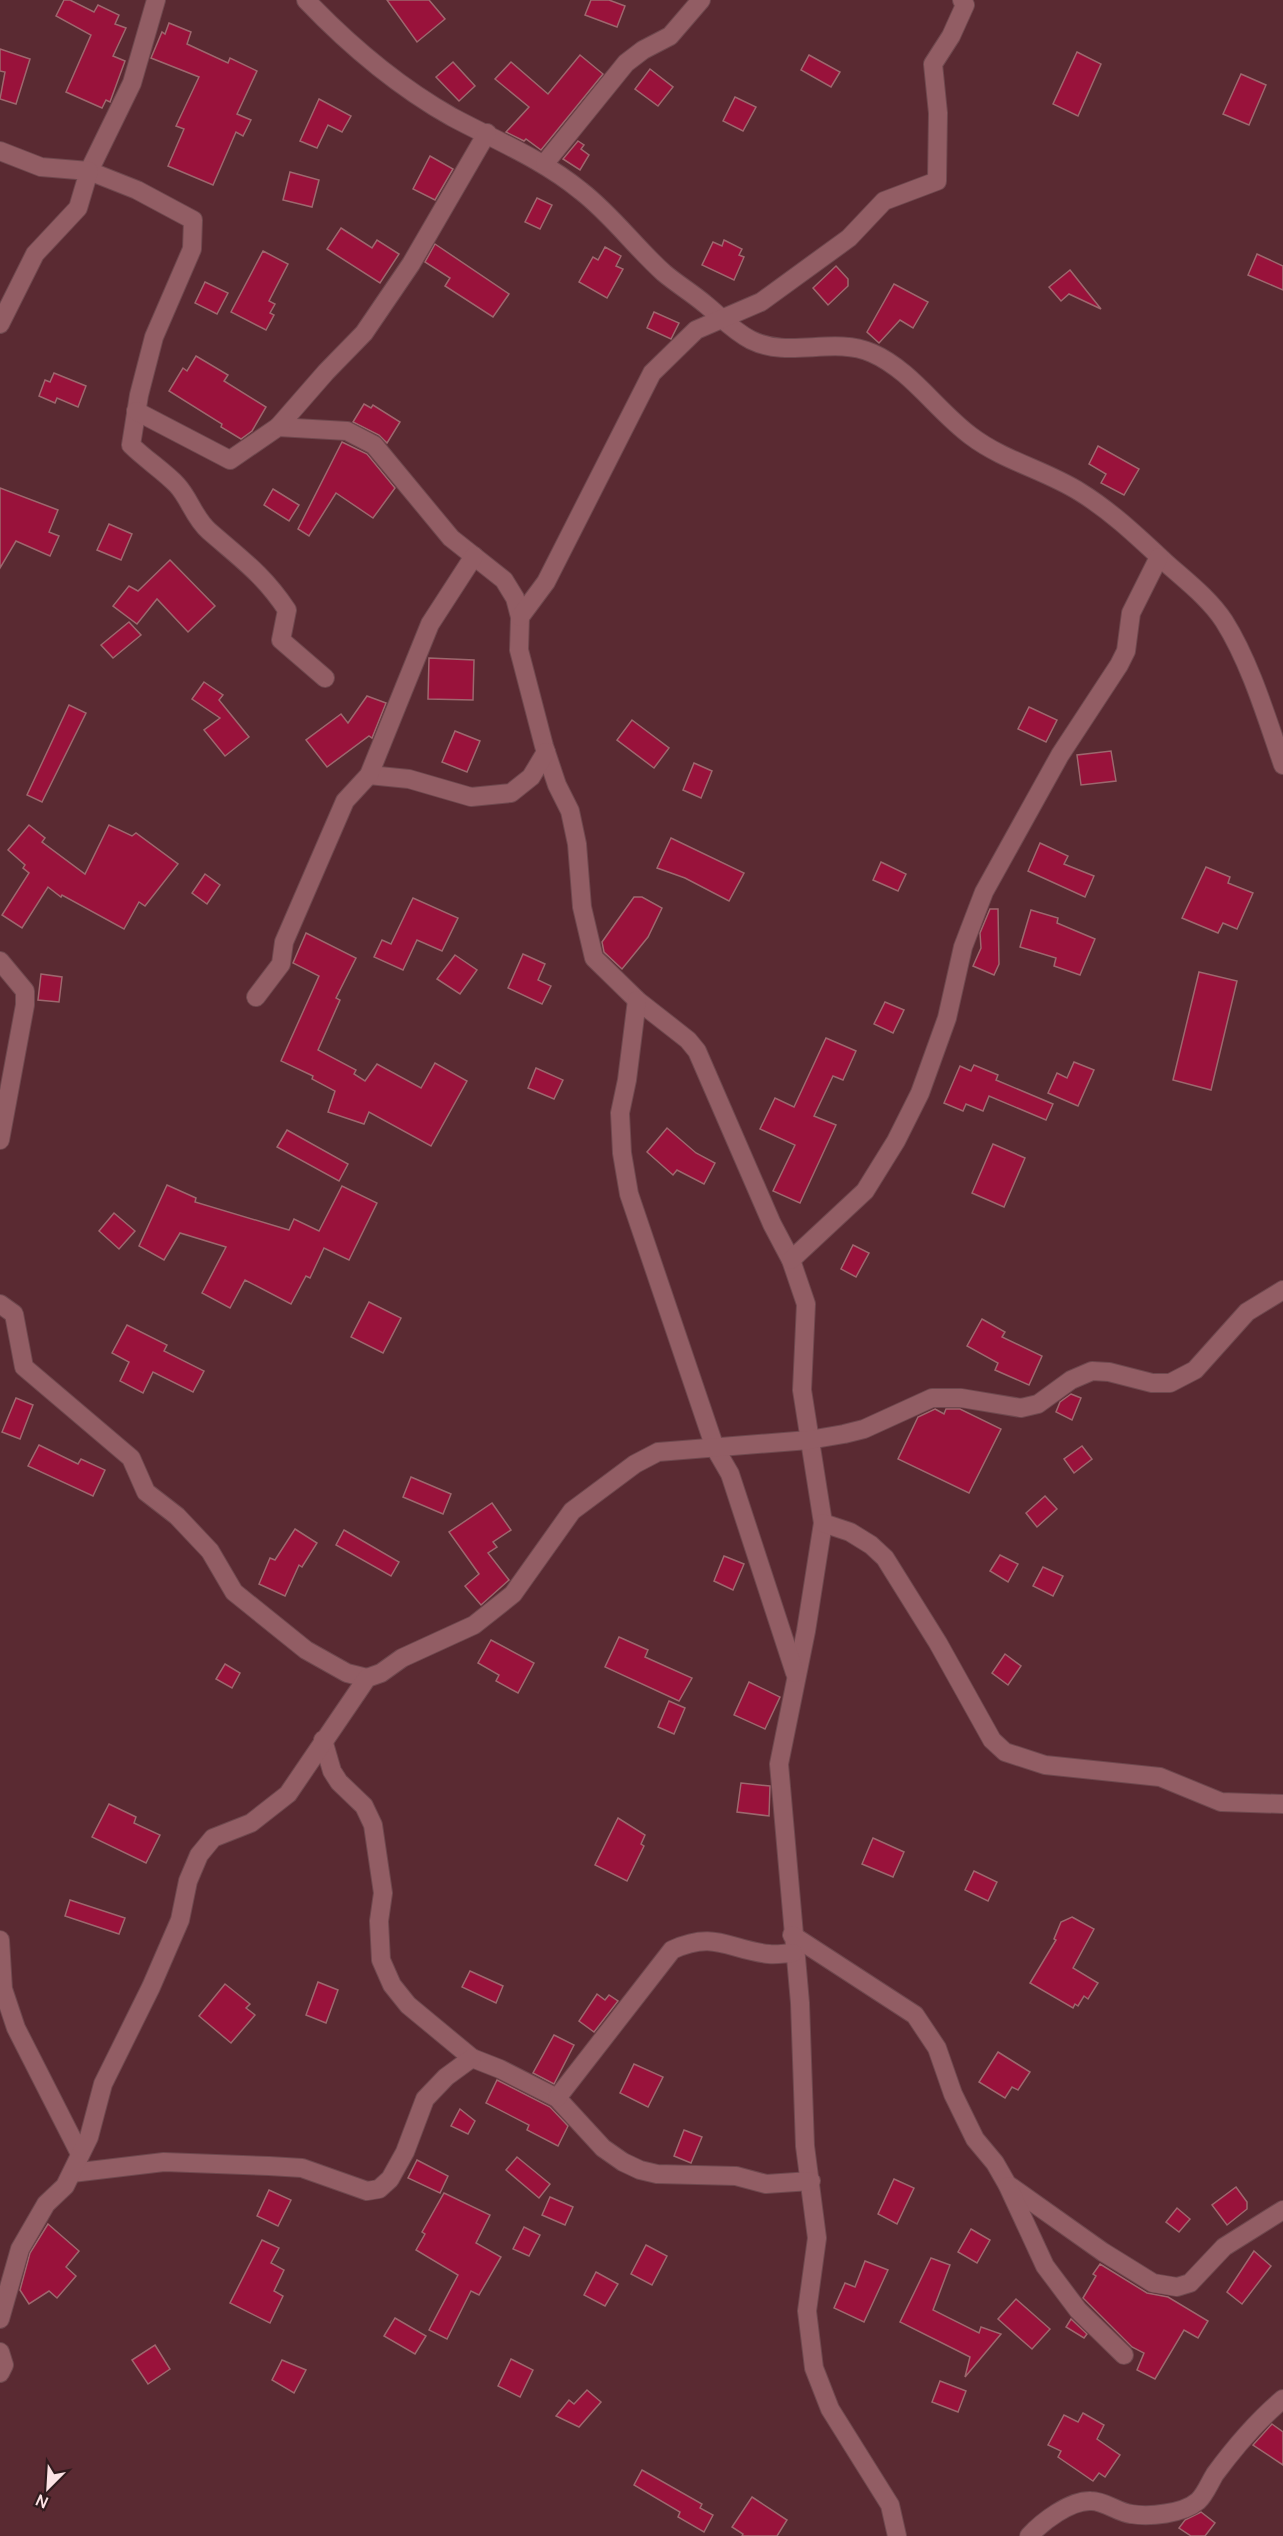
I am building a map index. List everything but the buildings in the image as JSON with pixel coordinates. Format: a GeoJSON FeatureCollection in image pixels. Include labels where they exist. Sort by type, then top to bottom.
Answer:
{"type":"FeatureCollection","features":[{"type":"Feature","properties":{"kind":"street"},"geometry":{"type":"LineString","coordinates":[[0,324],[35,255],[78,208],[88,171],[132,83],[156,0]]}},
{"type":"Feature","properties":{"kind":"street"},"geometry":{"type":"LineString","coordinates":[[306,0],[325,20],[396,80],[453,117],[545,163],[596,203],[663,272],[708,306],[722,321],[752,341],[772,347],[851,347],[882,358],[968,435],[994,452],[1082,492],[1122,523],[1198,591],[1224,621],[1240,653],[1283,765]]}},
{"type":"Feature","properties":{"kind":"street"},"geometry":{"type":"LineString","coordinates":[[545,163],[626,63],[643,50],[670,36],[701,0]]}},
{"type":"Feature","properties":{"kind":"street"},"geometry":{"type":"LineString","coordinates":[[520,617],[546,582],[652,373],[696,330],[722,321],[761,302],[849,238],[884,201],[937,181],[938,113],[933,64],[965,4],[962,0]]}},
{"type":"Feature","properties":{"kind":"street"},"geometry":{"type":"LineString","coordinates":[[136,411],[230,460],[278,427],[364,333],[411,264],[487,134]]}},
{"type":"Feature","properties":{"kind":"street"},"geometry":{"type":"LineString","coordinates":[[0,151],[41,167],[88,171],[137,190],[194,220],[192,249],[154,337],[136,411],[131,446],[178,486],[191,512],[208,530],[250,564],[273,590],[287,610],[280,640],[325,678]]}},
{"type":"Feature","properties":{"kind":"street"},"geometry":{"type":"LineString","coordinates":[[278,427],[347,431],[374,445],[451,538],[504,580],[515,598],[520,617],[519,650],[546,752],[570,811],[577,844],[582,907],[594,958],[637,1000],[688,1040],[697,1051],[767,1214],[791,1260],[806,1304],[802,1390],[823,1523],[806,1631],[779,1764],[793,1944],[800,2003],[805,2146],[817,2238],[807,2310],[814,2368],[830,2409],[890,2505],[897,2536]]}},
{"type":"Feature","properties":{"kind":"street"},"geometry":{"type":"LineString","coordinates":[[256,997],[281,964],[284,942],[345,801],[369,775],[430,624],[474,556]]}},
{"type":"Feature","properties":{"kind":"street"},"geometry":{"type":"LineString","coordinates":[[791,1260],[865,1191],[896,1141],[920,1093],[947,1018],[963,947],[972,919],[1060,755],[1119,665],[1126,651],[1131,613],[1160,557]]}},
{"type":"Feature","properties":{"kind":"street"},"geometry":{"type":"LineString","coordinates":[[369,775],[409,779],[471,797],[511,793],[531,777],[546,752]]}},
{"type":"Feature","properties":{"kind":"street"},"geometry":{"type":"LineString","coordinates":[[0,962],[25,991],[25,1005],[0,1140]]}},
{"type":"Feature","properties":{"kind":"street"},"geometry":{"type":"LineString","coordinates":[[637,1000],[627,1080],[620,1113],[622,1153],[629,1194],[715,1448],[730,1474],[796,1674]]}},
{"type":"Feature","properties":{"kind":"street"},"geometry":{"type":"LineString","coordinates":[[0,2319],[20,2248],[46,2204],[65,2186],[89,2137],[103,2084],[151,1987],[180,1920],[188,1881],[199,1855],[213,1838],[251,1823],[288,1794],[367,1678],[402,1658],[474,1625],[513,1594],[572,1511],[635,1464],[658,1452],[809,1440],[864,1429],[932,1398],[961,1398],[1021,1408],[1038,1404],[1071,1380],[1092,1371],[1109,1372],[1152,1383],[1170,1383],[1195,1370],[1247,1312],[1283,1290]]}},
{"type":"Feature","properties":{"kind":"street"},"geometry":{"type":"LineString","coordinates":[[0,1304],[14,1314],[24,1367],[131,1458],[146,1492],[177,1515],[210,1551],[234,1592],[306,1650],[347,1673],[367,1678]]}},
{"type":"Feature","properties":{"kind":"street"},"geometry":{"type":"LineString","coordinates":[[823,1523],[850,1532],[871,1545],[885,1558],[938,1643],[992,1740],[1005,1752],[1023,1760],[1057,1768],[1160,1777],[1221,1802],[1283,1804]]}},
{"type":"Feature","properties":{"kind":"street"},"geometry":{"type":"LineString","coordinates":[[323,1740],[332,1771],[339,1782],[364,1806],[373,1824],[383,1893],[379,1921],[381,1960],[392,1985],[408,2005],[472,2058],[501,2069],[557,2098],[603,2148],[623,2162],[640,2170],[667,2175],[736,2176],[766,2184],[811,2181]]}},
{"type":"Feature","properties":{"kind":"street"},"geometry":{"type":"LineString","coordinates":[[0,1940],[3,1989],[16,2028],[80,2154]]}},
{"type":"Feature","properties":{"kind":"street"},"geometry":{"type":"LineString","coordinates":[[557,2098],[672,1950],[690,1942],[706,1940],[770,1954],[793,1944]]}},
{"type":"Feature","properties":{"kind":"street"},"geometry":{"type":"LineString","coordinates":[[793,1944],[915,2015],[937,2048],[953,2094],[975,2139],[995,2163],[1007,2184],[1045,2266],[1078,2310],[1124,2355]]}},
{"type":"Feature","properties":{"kind":"street"},"geometry":{"type":"LineString","coordinates":[[72,2173],[164,2162],[269,2166],[302,2168],[367,2191],[379,2189],[390,2179],[405,2152],[425,2099],[446,2077],[472,2058]]}},
{"type":"Feature","properties":{"kind":"street"},"geometry":{"type":"LineString","coordinates":[[1007,2184],[1103,2252],[1153,2283],[1165,2287],[1177,2287],[1190,2283],[1224,2247],[1283,2210]]}},
{"type":"Feature","properties":{"kind":"street"},"geometry":{"type":"LineString","coordinates":[[0,2352],[4,2365],[0,2373]]}},
{"type":"Feature","properties":{"kind":"street"},"geometry":{"type":"LineString","coordinates":[[1029,2536],[1040,2524],[1074,2504],[1092,2501],[1130,2514],[1156,2514],[1178,2511],[1198,2501],[1249,2433],[1283,2398]]}}]}
